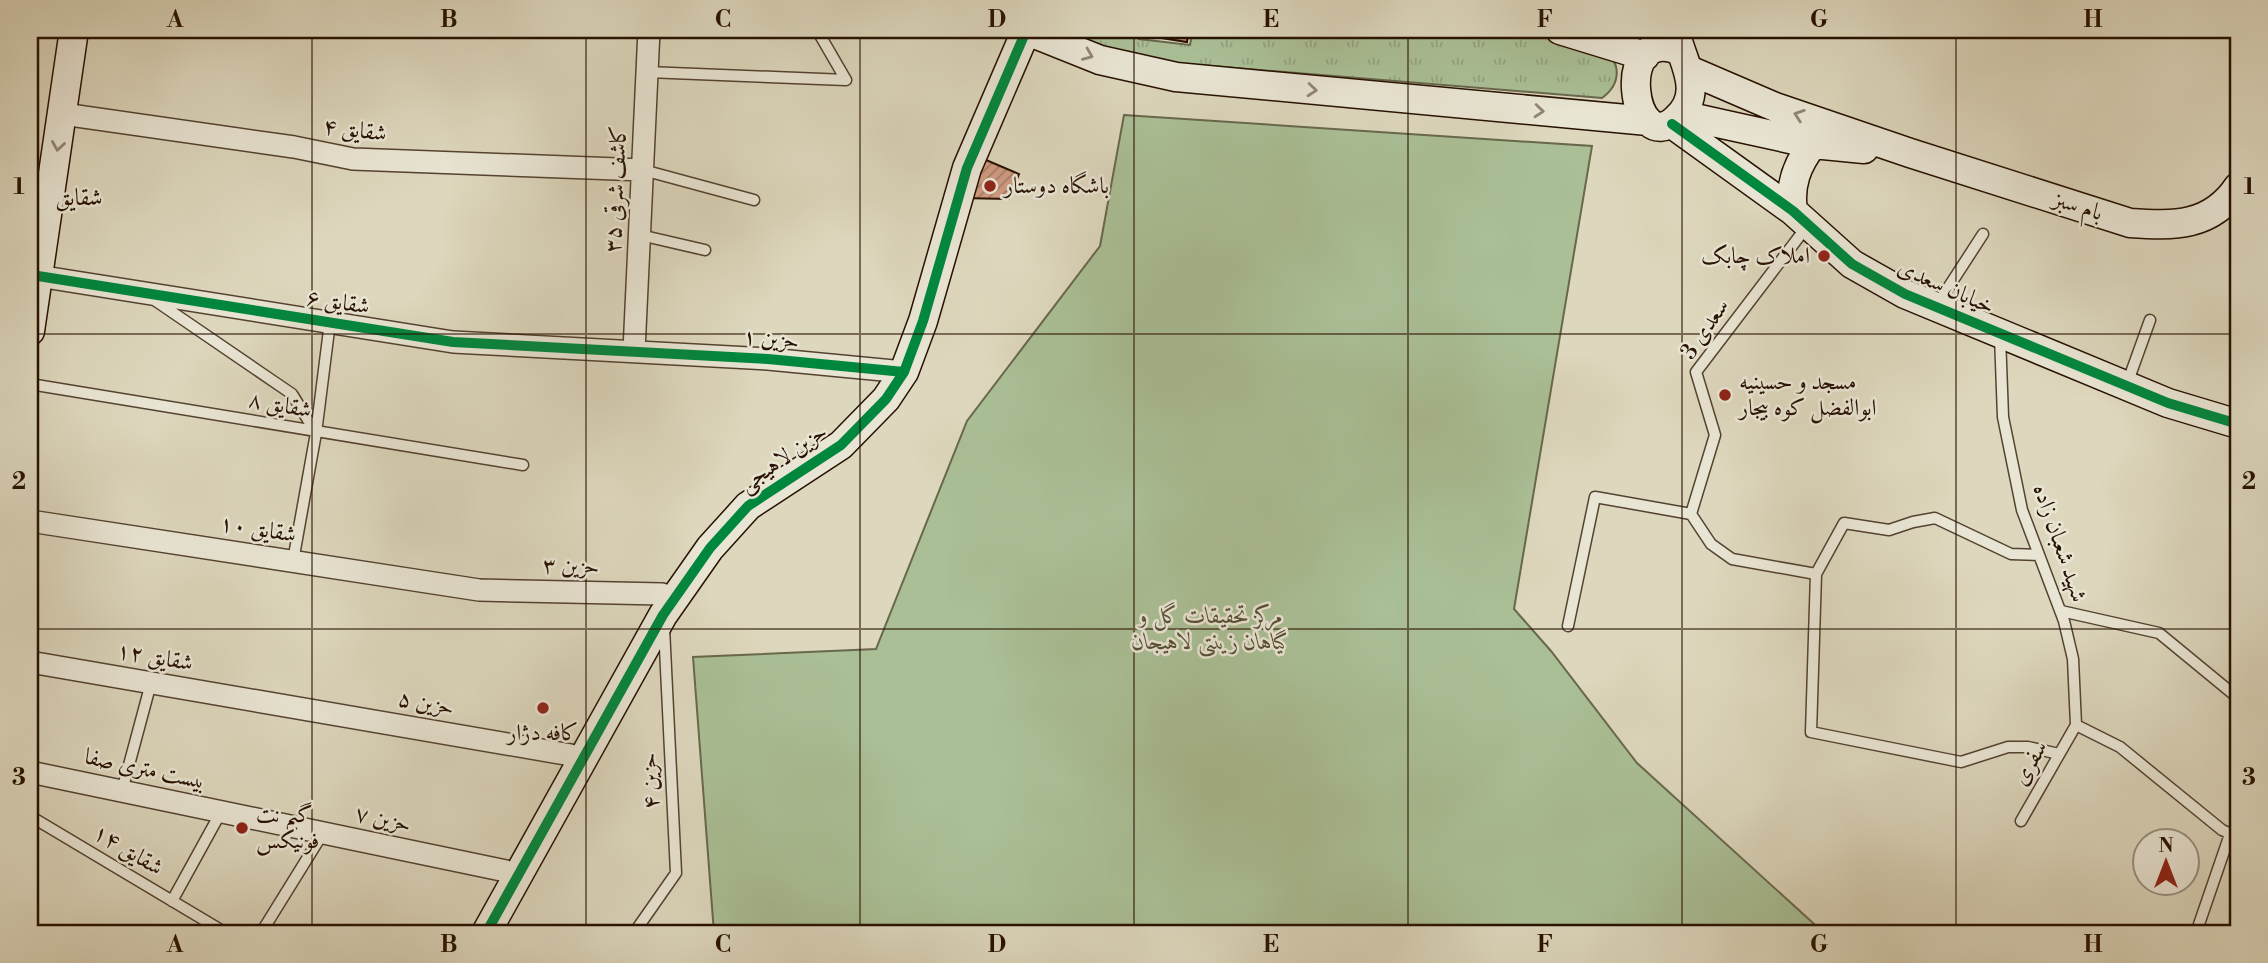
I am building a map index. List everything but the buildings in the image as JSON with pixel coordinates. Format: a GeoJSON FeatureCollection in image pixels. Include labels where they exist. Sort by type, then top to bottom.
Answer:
{"type":"FeatureCollection","features":[{"type":"Feature","properties":{"kind":"street"},"geometry":{"type":"LineString","coordinates":[[30,331],[74,30]]}},
{"type":"Feature","properties":{"kind":"street","name":"کاشف شرقی ۳۵"},"geometry":{"type":"LineString","coordinates":[[634,351],[649,30]]}},
{"type":"Feature","properties":{"kind":"street"},"geometry":{"type":"LineString","coordinates":[[1026,30],[1100,60],[1176,77],[1667,120],[1813,144],[1910,153]]}},
{"type":"Feature","properties":{"kind":"street","name":"حزین لاهیجی"},"geometry":{"type":"LineString","coordinates":[[474,933],[512,874],[694,543],[740,496],[844,430],[904,372],[923,321],[967,168],[1026,30]]}},
{"type":"Feature","properties":{"kind":"street"},"geometry":{"type":"LineString","coordinates":[[1560,30],[1666,47],[1775,107],[1910,153]]}},
{"type":"Feature","properties":{"kind":"street"},"geometry":{"type":"LineString","coordinates":[[1666,47],[1635,83],[1640,112],[1667,120]]}},
{"type":"Feature","properties":{"kind":"street"},"geometry":{"type":"LineString","coordinates":[[1666,47],[1691,88],[1667,120]]}},
{"type":"Feature","properties":{"kind":"street","name":"شقایق ۴"},"geometry":{"type":"LineString","coordinates":[[63,114],[294,147],[353,159],[643,170]]}},
{"type":"Feature","properties":{"kind":"street","name":"خیابان سعدی"},"geometry":{"type":"LineString","coordinates":[[1667,120],[1800,218],[1852,264],[1905,295],[2126,387],[2238,424]]}},
{"type":"Feature","properties":{"kind":"street"},"geometry":{"type":"LineString","coordinates":[[1800,218],[1790,195],[1803,156],[1813,144]]}},
{"type":"Feature","properties":{"kind":"street","name":"بام سبز"},"geometry":{"type":"LineString","coordinates":[[1910,153],[2130,223],[2167,226],[2202,219],[2230,199],[2238,187]]}},
{"type":"Feature","properties":{"kind":"street","name":"شقایق ۶"},"geometry":{"type":"LineString","coordinates":[[38,276],[453,342],[634,351]]}},
{"type":"Feature","properties":{"kind":"street","name":"حزین ۱"},"geometry":{"type":"LineString","coordinates":[[634,351],[768,359],[904,372]]}},
{"type":"Feature","properties":{"kind":"street","name":"شقایق ۱۰"},"geometry":{"type":"LineString","coordinates":[[30,521],[479,590]]}},
{"type":"Feature","properties":{"kind":"street","name":"حزین ۳"},"geometry":{"type":"LineString","coordinates":[[479,590],[662,604]]}},
{"type":"Feature","properties":{"kind":"street","name":"حزین لاهیجی"},"geometry":{"type":"LineString","coordinates":[[486,933],[571,755],[662,604]]}},
{"type":"Feature","properties":{"kind":"street","name":"شقایق ۱۲"},"geometry":{"type":"LineString","coordinates":[[30,662],[272,704]]}},
{"type":"Feature","properties":{"kind":"street","name":"حزین ۵"},"geometry":{"type":"LineString","coordinates":[[272,704],[571,755]]}},
{"type":"Feature","properties":{"kind":"street","name":"بیست متری صفا"},"geometry":{"type":"LineString","coordinates":[[30,772],[250,818]]}},
{"type":"Feature","properties":{"kind":"street","name":"حزین ۷"},"geometry":{"type":"LineString","coordinates":[[250,818],[512,874]]}},
{"type":"Feature","properties":{"kind":"lane"},"geometry":{"type":"LineString","coordinates":[[647,72],[846,80],[817,30]]}},
{"type":"Feature","properties":{"kind":"lane"},"geometry":{"type":"LineString","coordinates":[[643,170],[754,200]]}},
{"type":"Feature","properties":{"kind":"lane","name":"سعدی 3"},"geometry":{"type":"LineString","coordinates":[[1691,514],[1715,435],[1696,372],[1800,218]]}},
{"type":"Feature","properties":{"kind":"lane"},"geometry":{"type":"LineString","coordinates":[[1936,307],[1983,234]]}},
{"type":"Feature","properties":{"kind":"lane"},"geometry":{"type":"LineString","coordinates":[[640,235],[705,250]]}},
{"type":"Feature","properties":{"kind":"lane"},"geometry":{"type":"LineString","coordinates":[[145,293],[292,394],[316,433]]}},
{"type":"Feature","properties":{"kind":"lane"},"geometry":{"type":"LineString","coordinates":[[2126,387],[2150,320]]}},
{"type":"Feature","properties":{"kind":"lane"},"geometry":{"type":"LineString","coordinates":[[293,561],[316,433],[330,322]]}},
{"type":"Feature","properties":{"kind":"lane","name":"شهید شعبان زاده"},"geometry":{"type":"LineString","coordinates":[[2000,334],[2003,416],[2022,510],[2061,611],[2073,659],[2076,725]]}},
{"type":"Feature","properties":{"kind":"lane","name":"شقایق ۸"},"geometry":{"type":"LineString","coordinates":[[30,384],[523,465]]}},
{"type":"Feature","properties":{"kind":"lane"},"geometry":{"type":"LineString","coordinates":[[1568,626],[1595,497],[1691,514],[1711,544],[1732,559],[1816,574]]}},
{"type":"Feature","properties":{"kind":"lane"},"geometry":{"type":"LineString","coordinates":[[2039,555],[2011,554],[1935,518],[1889,530],[1844,523],[1816,574],[1811,732],[1961,762],[2008,747],[2028,747],[2059,754]]}},
{"type":"Feature","properties":{"kind":"lane","name":"حزین ۴"},"geometry":{"type":"LineString","coordinates":[[634,933],[676,873],[662,604]]}},
{"type":"Feature","properties":{"kind":"lane"},"geometry":{"type":"LineString","coordinates":[[2061,611],[2159,633],[2238,698]]}},
{"type":"Feature","properties":{"kind":"lane"},"geometry":{"type":"LineString","coordinates":[[122,792],[151,683]]}},
{"type":"Feature","properties":{"kind":"lane"},"geometry":{"type":"LineString","coordinates":[[2076,725],[2120,747],[2222,830],[2234,835],[2196,933]]}},
{"type":"Feature","properties":{"kind":"lane","name":"سفری"},"geometry":{"type":"LineString","coordinates":[[2021,821],[2076,725]]}},
{"type":"Feature","properties":{"kind":"lane"},"geometry":{"type":"LineString","coordinates":[[172,901],[221,812]]}},
{"type":"Feature","properties":{"kind":"lane","name":"شقایق ۱۴"},"geometry":{"type":"LineString","coordinates":[[30,816],[226,933]]}},
{"type":"Feature","properties":{"kind":"lane"},"geometry":{"type":"LineString","coordinates":[[261,933],[323,833]]}},
{"type":"Feature","properties":{"kind":"lane"},"geometry":{"type":"LineString","coordinates":[[205,921],[205,933]]}},
{"type":"Feature","properties":{"kind":"green space"},"geometry":{"type":"Polygon","coordinates":[[[1057,30],[1140,30],[1139,39],[1190,45],[1193,30],[1513,30],[1600,49],[1613,60],[1617,73],[1613,86],[1602,98],[1163,62],[1112,53],[1057,30]]]}},
{"type":"Feature","properties":{"kind":"green space","name":"مرکز تحقیقات گل و گیاهان زینتی لاهیجان"},"geometry":{"type":"Polygon","coordinates":[[[1124,115],[1592,146],[1514,609],[1551,651],[1637,763],[1824,933],[714,933],[693,657],[876,649],[967,421],[1100,246],[1124,115]]]}},
{"type":"Feature","properties":{"kind":"cycle path"},"geometry":{"type":"LineString","coordinates":[[486,933],[663,615],[710,548],[748,506],[841,445],[886,399],[904,372],[923,321],[967,168],[1026,31]]}},
{"type":"Feature","properties":{"kind":"cycle path"},"geometry":{"type":"LineString","coordinates":[[1672,124],[1793,211],[1852,264],[1905,294],[2168,403],[2238,424]]}},
{"type":"Feature","properties":{"kind":"cycle path"},"geometry":{"type":"LineString","coordinates":[[38,276],[453,342],[768,359],[904,372]]}},
{"type":"Feature","properties":{"kind":"place","name":"باشگاه دوستار"},"geometry":{"type":"Point","coordinates":[990,186]}},
{"type":"Feature","properties":{"kind":"place","name":"املاک چابک"},"geometry":{"type":"Point","coordinates":[1824,256]}},
{"type":"Feature","properties":{"kind":"place","name":"مسجد و حسینیه ابوالفضل کوه بیجار"},"geometry":{"type":"Point","coordinates":[1725,395]}},
{"type":"Feature","properties":{"kind":"place","name":"کافه دژار"},"geometry":{"type":"Point","coordinates":[543,708]}},
{"type":"Feature","properties":{"kind":"place","name":"گیم نت فونیکس"},"geometry":{"type":"Point","coordinates":[242,828]}},
{"type":"Feature","properties":{"kind":"district","name":"شقایق"},"geometry":{"type":"Point","coordinates":[79,198]}}]}
